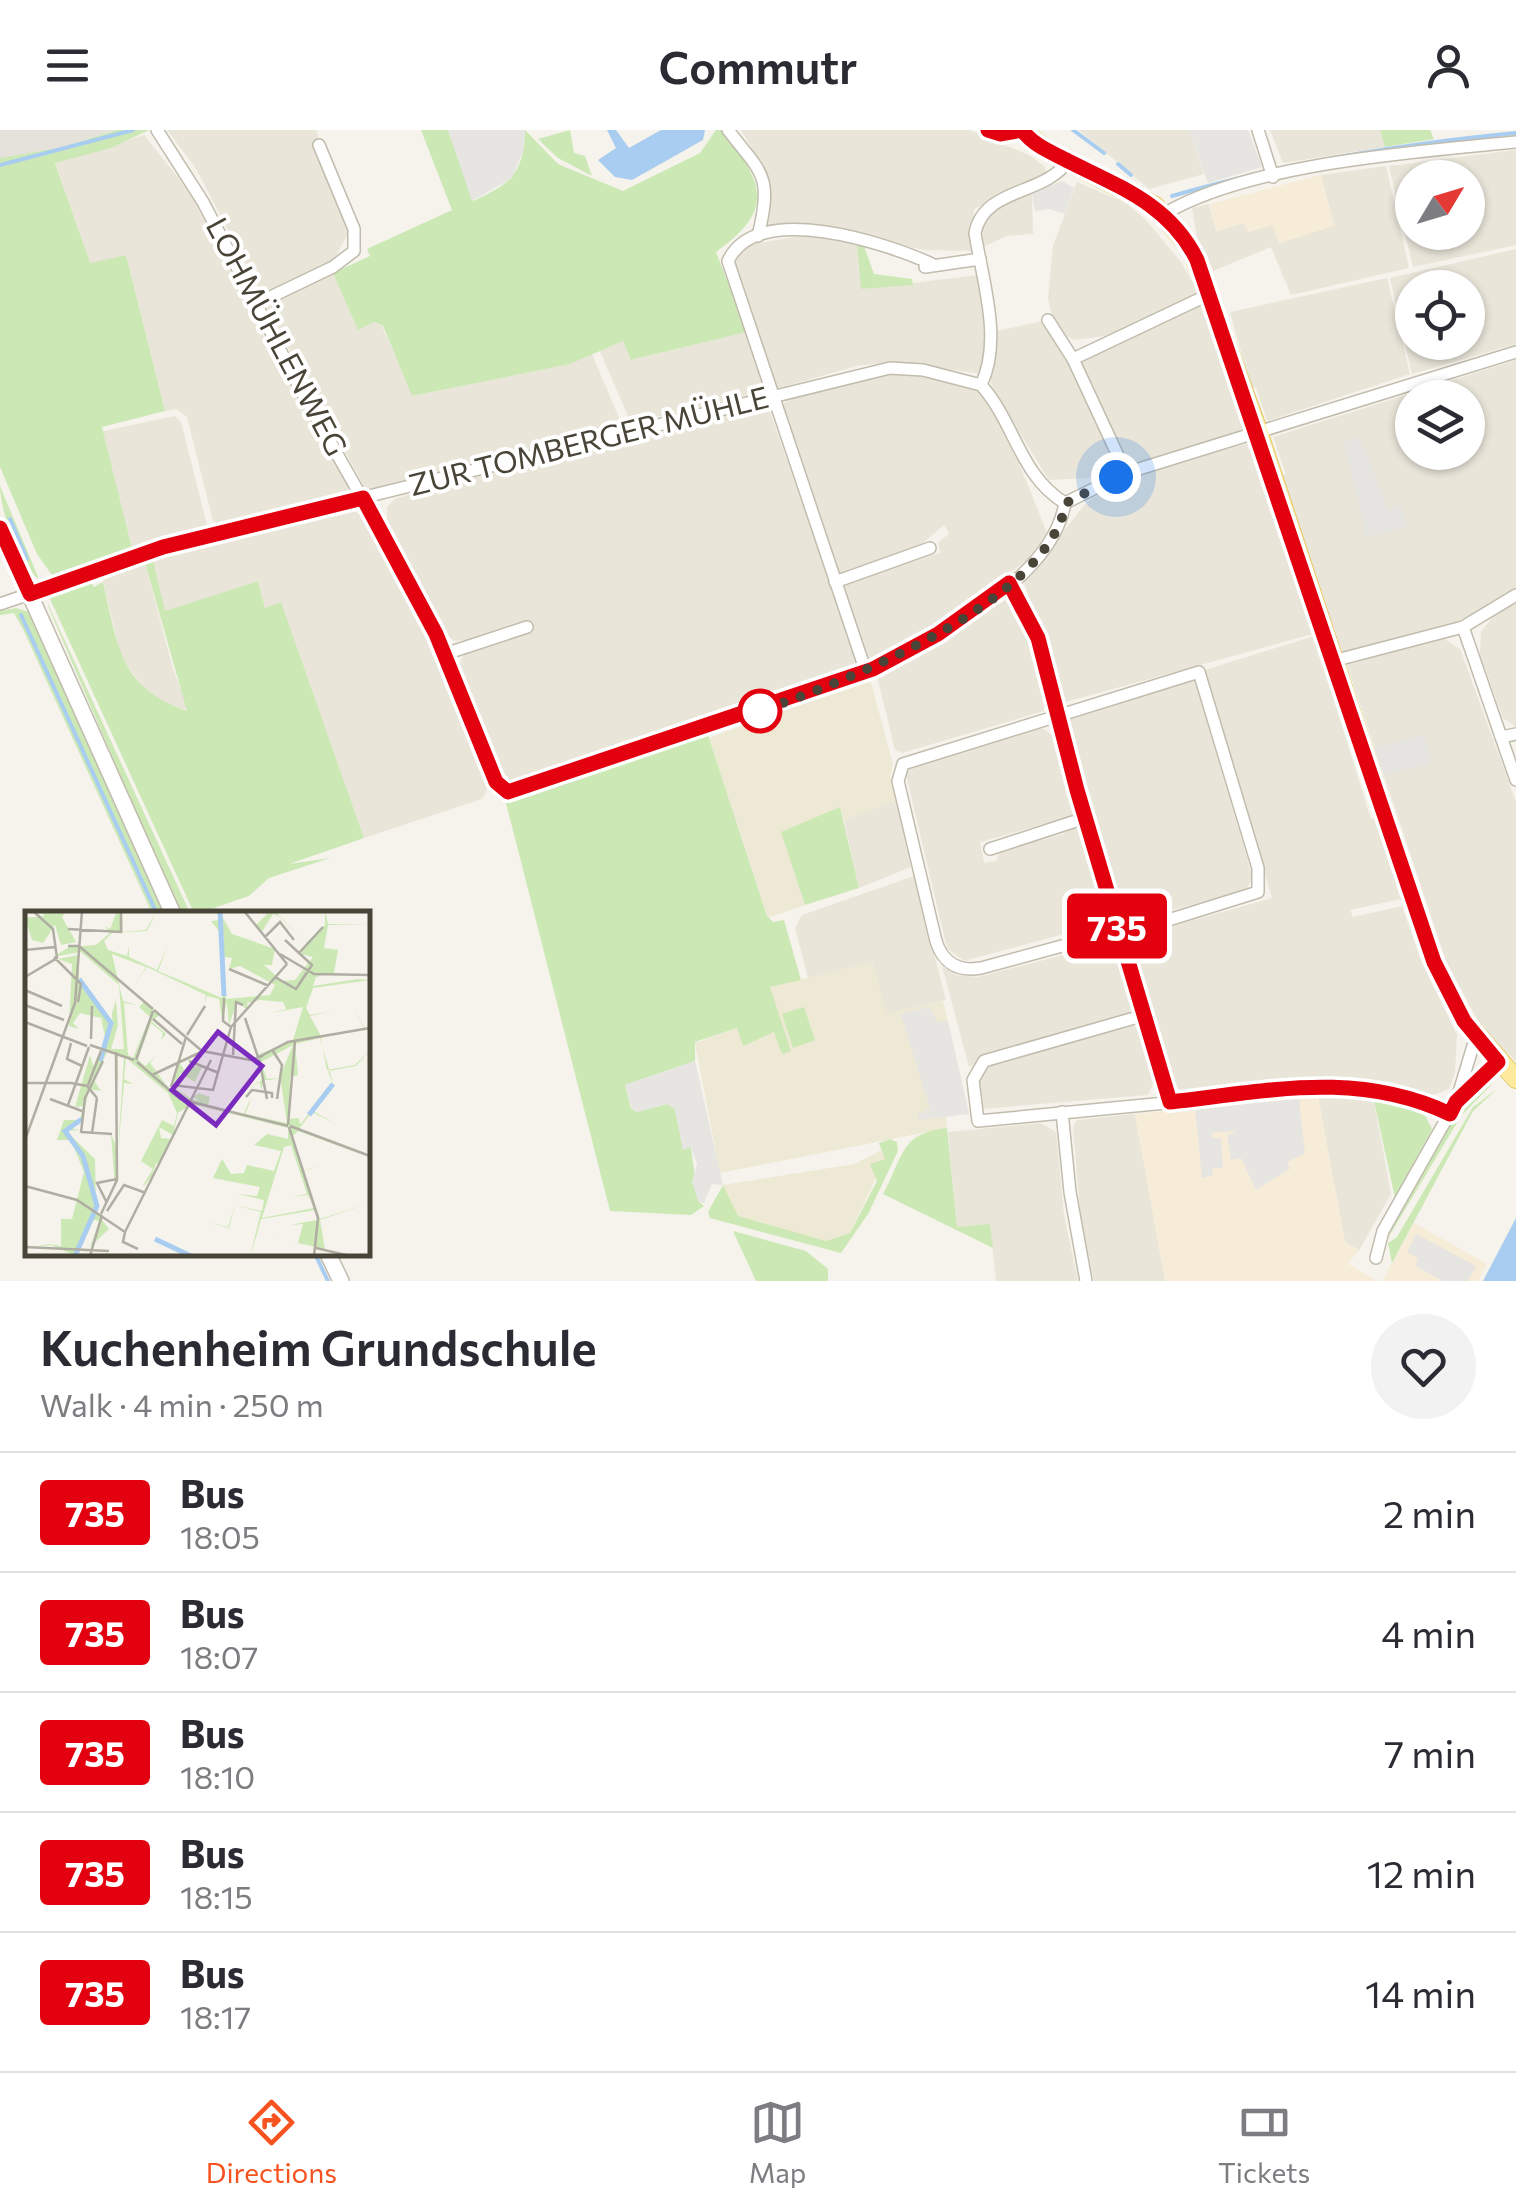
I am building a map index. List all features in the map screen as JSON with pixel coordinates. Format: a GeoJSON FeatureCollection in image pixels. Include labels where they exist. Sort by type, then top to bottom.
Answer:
{"type":"FeatureCollection","features":[{"type":"Feature","properties":{"kind":"main road"},"geometry":{"type":"LineString","coordinates":[[1022,130],[1035,144],[1164,214],[1192,250],[1258,434],[1434,962],[1476,1036],[1516,1078]]}},
{"type":"Feature","properties":{"kind":"street","name":"LOHMÜHLENWEG"},"geometry":{"type":"LineString","coordinates":[[158,130],[194,186],[445,654],[496,782],[504,792],[755,713],[866,672]]}},
{"type":"Feature","properties":{"kind":"street"},"geometry":{"type":"LineString","coordinates":[[728,130],[757,161],[763,180],[758,236]]}},
{"type":"Feature","properties":{"kind":"street"},"geometry":{"type":"LineString","coordinates":[[988,130],[1001,134],[1022,130]]}},
{"type":"Feature","properties":{"kind":"street"},"geometry":{"type":"LineString","coordinates":[[1258,130],[1272,171]]}},
{"type":"Feature","properties":{"kind":"street"},"geometry":{"type":"LineString","coordinates":[[1164,214],[1192,199],[1272,171],[1516,142]]}},
{"type":"Feature","properties":{"kind":"street"},"geometry":{"type":"LineString","coordinates":[[256,304],[333,267],[354,250],[354,229],[318,146]]}},
{"type":"Feature","properties":{"kind":"street"},"geometry":{"type":"LineString","coordinates":[[1066,503],[1035,479],[1011,428],[982,384],[988,372],[989,316],[974,233],[984,210],[1048,182],[1068,161]]}},
{"type":"Feature","properties":{"kind":"street"},"geometry":{"type":"LineString","coordinates":[[980,259],[928,266],[905,251],[812,229],[758,236],[733,250],[727,266],[866,672],[938,634],[1009,583],[1056,530],[1066,503],[1126,473],[1516,352]]}},
{"type":"Feature","properties":{"kind":"street"},"geometry":{"type":"LineString","coordinates":[[1073,360],[1210,294]]}},
{"type":"Feature","properties":{"kind":"street"},"geometry":{"type":"LineString","coordinates":[[1048,320],[1073,360],[1126,473]]}},
{"type":"Feature","properties":{"kind":"street","name":"ZUR TOMBERGER MÜHLE"},"geometry":{"type":"LineString","coordinates":[[0,604],[163,547],[890,368],[940,373],[982,384]]}},
{"type":"Feature","properties":{"kind":"street"},"geometry":{"type":"LineString","coordinates":[[0,528],[172,911]]}},
{"type":"Feature","properties":{"kind":"street"},"geometry":{"type":"LineString","coordinates":[[835,582],[930,548]]}},
{"type":"Feature","properties":{"kind":"street"},"geometry":{"type":"LineString","coordinates":[[1009,583],[1032,622],[1085,818],[1170,1102]]}},
{"type":"Feature","properties":{"kind":"street"},"geometry":{"type":"LineString","coordinates":[[1334,661],[1463,627],[1516,595]]}},
{"type":"Feature","properties":{"kind":"street"},"geometry":{"type":"LineString","coordinates":[[445,654],[527,627]]}},
{"type":"Feature","properties":{"kind":"street"},"geometry":{"type":"LineString","coordinates":[[1463,627],[1516,780]]}},
{"type":"Feature","properties":{"kind":"street"},"geometry":{"type":"LineString","coordinates":[[1199,672],[1258,868],[1258,892],[1119,933],[969,970],[949,962],[936,941],[898,781],[900,768],[910,758],[1057,715],[1199,672]]}},
{"type":"Feature","properties":{"kind":"street"},"geometry":{"type":"LineString","coordinates":[[1501,737],[1516,734]]}},
{"type":"Feature","properties":{"kind":"street"},"geometry":{"type":"LineString","coordinates":[[990,849],[1085,818]]}},
{"type":"Feature","properties":{"kind":"street"},"geometry":{"type":"LineString","coordinates":[[1144,1016],[984,1061],[973,1080],[978,1120],[1366,1087],[1453,1108]]}},
{"type":"Feature","properties":{"kind":"street"},"geometry":{"type":"LineString","coordinates":[[1376,1258],[1384,1231],[1453,1108],[1476,1036]]}},
{"type":"Feature","properties":{"kind":"street"},"geometry":{"type":"LineString","coordinates":[[1453,1108],[1498,1062]]}},
{"type":"Feature","properties":{"kind":"street"},"geometry":{"type":"LineString","coordinates":[[1062,1112],[1070,1192],[1086,1281]]}},
{"type":"Feature","properties":{"kind":"street"},"geometry":{"type":"LineString","coordinates":[[329,1256],[340,1281]]}},
{"type":"Feature","properties":{"kind":"shaded area"},"geometry":{"type":"Polygon","coordinates":[[[0,130],[117,130],[63,147],[0,158],[0,130]]]}},
{"type":"Feature","properties":{"kind":"shaded area"},"geometry":{"type":"Polygon","coordinates":[[[167,130],[316,130],[350,230],[332,263],[263,297],[195,167],[167,130]]]}},
{"type":"Feature","properties":{"kind":"shaded area"},"geometry":{"type":"Polygon","coordinates":[[[448,130],[525,130],[523,152],[512,178],[472,201],[448,130]]]}},
{"type":"Feature","properties":{"kind":"shaded area"},"geometry":{"type":"Polygon","coordinates":[[[741,130],[969,130],[1029,155],[1044,166],[1047,176],[974,209],[973,251],[924,250],[817,226],[766,230],[767,174],[741,130]]]}},
{"type":"Feature","properties":{"kind":"shaded area"},"geometry":{"type":"Polygon","coordinates":[[[1079,130],[1189,130],[1204,174],[1149,189],[1079,130]]]}},
{"type":"Feature","properties":{"kind":"shaded area"},"geometry":{"type":"Polygon","coordinates":[[[1189,130],[1248,130],[1262,167],[1208,183],[1189,130]]]}},
{"type":"Feature","properties":{"kind":"shaded area"},"geometry":{"type":"Polygon","coordinates":[[[1270,130],[1380,130],[1385,147],[1283,163],[1270,130]]]}},
{"type":"Feature","properties":{"kind":"shaded area"},"geometry":{"type":"Polygon","coordinates":[[[144,135],[191,194],[277,363],[349,487],[346,494],[220,526],[213,521],[187,417],[176,409],[165,411],[126,255],[90,264],[55,162],[144,135]]]}},
{"type":"Feature","properties":{"kind":"shaded area"},"geometry":{"type":"Polygon","coordinates":[[[1516,150],[1516,245],[1413,267],[1409,250],[1485,250],[1485,160],[1437,160],[1516,150]]]}},
{"type":"Feature","properties":{"kind":"shaded area"},"geometry":{"type":"Polygon","coordinates":[[[1395,165],[1395,191],[1389,166],[1395,165]]]}},
{"type":"Feature","properties":{"kind":"shaded area"},"geometry":{"type":"Polygon","coordinates":[[[1386,166],[1395,206],[1395,250],[1405,250],[1409,268],[1291,295],[1271,247],[1213,271],[1197,237],[1192,208],[1209,204],[1216,231],[1245,223],[1249,232],[1272,224],[1280,243],[1334,225],[1321,175],[1386,166]]]}},
{"type":"Feature","properties":{"kind":"shaded area"},"geometry":{"type":"Polygon","coordinates":[[[1321,175],[1334,226],[1279,243],[1272,225],[1248,232],[1244,223],[1216,231],[1210,204],[1321,175]]]}},
{"type":"Feature","properties":{"kind":"shaded area"},"geometry":{"type":"Polygon","coordinates":[[[1062,181],[1074,188],[1065,214],[1049,209],[1035,211],[1032,193],[1062,181]]]}},
{"type":"Feature","properties":{"kind":"shaded area"},"geometry":{"type":"Polygon","coordinates":[[[1077,182],[1126,203],[1145,219],[1181,262],[1199,294],[1111,335],[1074,340],[1067,336],[1053,319],[1048,299],[1053,246],[1077,182]]]}},
{"type":"Feature","properties":{"kind":"shaded area"},"geometry":{"type":"Polygon","coordinates":[[[1032,193],[1033,234],[1007,236],[983,247],[982,219],[1003,202],[1032,193]]]}},
{"type":"Feature","properties":{"kind":"shaded area"},"geometry":{"type":"Polygon","coordinates":[[[807,235],[858,246],[862,289],[979,275],[986,332],[982,374],[892,362],[856,366],[773,390],[731,266],[746,245],[807,235]]]}},
{"type":"Feature","properties":{"kind":"shaded area"},"geometry":{"type":"Polygon","coordinates":[[[1516,249],[1516,344],[1485,353],[1485,270],[1425,270],[1516,249]]]}},
{"type":"Feature","properties":{"kind":"shaded area"},"geometry":{"type":"Polygon","coordinates":[[[333,273],[358,329],[374,322],[382,326],[413,396],[569,364],[592,354],[622,425],[371,489],[364,486],[267,309],[270,302],[333,273]]]}},
{"type":"Feature","properties":{"kind":"shaded area"},"geometry":{"type":"Polygon","coordinates":[[[1387,278],[1395,311],[1395,360],[1407,360],[1410,374],[1267,421],[1256,387],[1251,388],[1230,312],[1387,278]]]}},
{"type":"Feature","properties":{"kind":"shaded area"},"geometry":{"type":"Polygon","coordinates":[[[1203,304],[1248,429],[1128,466],[1080,363],[1203,304]]]}},
{"type":"Feature","properties":{"kind":"shaded area"},"geometry":{"type":"Polygon","coordinates":[[[1043,321],[1081,383],[1120,469],[1088,478],[1049,480],[996,395],[991,383],[992,332],[1043,321]]]}},
{"type":"Feature","properties":{"kind":"shaded area"},"geometry":{"type":"Polygon","coordinates":[[[747,332],[764,382],[763,392],[631,423],[600,351],[623,341],[632,360],[747,332]]]}},
{"type":"Feature","properties":{"kind":"shaded area"},"geometry":{"type":"Polygon","coordinates":[[[1409,360],[1461,360],[1412,374],[1409,360]]]}},
{"type":"Feature","properties":{"kind":"shaded area"},"geometry":{"type":"Polygon","coordinates":[[[1516,360],[1516,590],[1447,627],[1340,654],[1280,476],[1286,474],[1273,437],[1395,398],[1395,470],[1485,470],[1485,380],[1453,380],[1516,360]]]}},
{"type":"Feature","properties":{"kind":"shaded area"},"geometry":{"type":"Polygon","coordinates":[[[901,372],[978,389],[1003,424],[1047,533],[1026,561],[974,599],[928,631],[869,660],[841,583],[940,553],[938,542],[949,534],[944,525],[918,547],[839,576],[782,404],[805,393],[901,372]]]}},
{"type":"Feature","properties":{"kind":"shaded area"},"geometry":{"type":"Polygon","coordinates":[[[760,406],[770,412],[859,665],[515,785],[504,784],[459,666],[464,653],[531,632],[528,621],[468,640],[455,641],[446,635],[387,519],[387,507],[395,499],[426,489],[760,406]]]}},
{"type":"Feature","properties":{"kind":"shaded area"},"geometry":{"type":"Polygon","coordinates":[[[175,416],[181,422],[208,529],[132,548],[103,431],[175,416]]]}},
{"type":"Feature","properties":{"kind":"shaded area"},"geometry":{"type":"Polygon","coordinates":[[[1360,437],[1388,509],[1402,505],[1407,526],[1366,537],[1344,441],[1360,437]]]}},
{"type":"Feature","properties":{"kind":"shaded area"},"geometry":{"type":"Polygon","coordinates":[[[1249,443],[1264,482],[1268,481],[1313,634],[1062,703],[1024,582],[1085,504],[1105,490],[1148,471],[1249,443]]]}},
{"type":"Feature","properties":{"kind":"shaded area"},"geometry":{"type":"Polygon","coordinates":[[[351,510],[364,516],[438,656],[488,788],[482,799],[364,838],[281,603],[265,608],[258,581],[164,612],[152,556],[351,510]]]}},
{"type":"Feature","properties":{"kind":"shaded area"},"geometry":{"type":"Polygon","coordinates":[[[144,559],[173,669],[189,711],[153,699],[121,658],[102,576],[144,559]]]}},
{"type":"Feature","properties":{"kind":"shaded area"},"geometry":{"type":"Polygon","coordinates":[[[1007,599],[1028,636],[1046,699],[1044,711],[902,753],[895,750],[877,676],[1007,599]]]}},
{"type":"Feature","properties":{"kind":"shaded area"},"geometry":{"type":"Polygon","coordinates":[[[1516,602],[1516,727],[1503,718],[1480,654],[1481,632],[1496,613],[1516,602]]]}},
{"type":"Feature","properties":{"kind":"shaded area"},"geometry":{"type":"Polygon","coordinates":[[[1314,636],[1371,819],[1375,818],[1401,899],[1350,910],[1353,917],[1402,906],[1420,958],[1457,1035],[1455,1073],[1449,1089],[1433,1095],[1392,1082],[1353,1078],[1181,1092],[1171,1081],[1130,943],[1134,937],[1272,898],[1205,670],[1314,636]]]}},
{"type":"Feature","properties":{"kind":"shaded area"},"geometry":{"type":"Polygon","coordinates":[[[1443,638],[1460,649],[1516,802],[1516,1061],[1483,1030],[1446,961],[1347,665],[1443,638]]]}},
{"type":"Feature","properties":{"kind":"shaded area"},"geometry":{"type":"Polygon","coordinates":[[[870,679],[893,764],[890,776],[896,800],[844,820],[840,807],[782,832],[805,905],[768,918],[709,738],[870,679]]]}},
{"type":"Feature","properties":{"kind":"shaded area"},"geometry":{"type":"Polygon","coordinates":[[[1194,679],[1253,878],[1245,891],[1129,921],[1122,915],[1074,754],[1069,720],[1194,679]]]}},
{"type":"Feature","properties":{"kind":"shaded area"},"geometry":{"type":"Polygon","coordinates":[[[1042,728],[1055,737],[1077,811],[1071,817],[980,842],[984,863],[996,861],[1001,851],[1064,834],[1068,828],[1083,828],[1109,922],[964,961],[948,949],[945,940],[906,774],[914,765],[1042,728]]]}},
{"type":"Feature","properties":{"kind":"shaded area"},"geometry":{"type":"Polygon","coordinates":[[[1424,735],[1431,763],[1384,776],[1374,748],[1424,735]]]}},
{"type":"Feature","properties":{"kind":"shaded area"},"geometry":{"type":"Polygon","coordinates":[[[896,800],[911,867],[859,888],[844,820],[896,800]]]}},
{"type":"Feature","properties":{"kind":"shaded area"},"geometry":{"type":"Polygon","coordinates":[[[914,876],[946,1000],[885,1015],[873,962],[808,978],[795,928],[802,915],[914,876]]]}},
{"type":"Feature","properties":{"kind":"shaded area"},"geometry":{"type":"Polygon","coordinates":[[[1109,943],[1117,950],[1133,1004],[1129,1014],[996,1052],[969,1067],[942,966],[957,975],[978,977],[1109,943]]]}},
{"type":"Feature","properties":{"kind":"shaded area"},"geometry":{"type":"Polygon","coordinates":[[[873,962],[886,1014],[943,1001],[969,1114],[946,1116],[947,1128],[720,1173],[695,1043],[738,1028],[746,1042],[775,1032],[790,1051],[770,987],[873,962]]]}},
{"type":"Feature","properties":{"kind":"shaded area"},"geometry":{"type":"Polygon","coordinates":[[[929,1007],[938,1023],[948,1021],[969,1114],[919,1120],[917,1114],[930,1109],[901,1014],[929,1007]]]}},
{"type":"Feature","properties":{"kind":"shaded area"},"geometry":{"type":"Polygon","coordinates":[[[1128,1025],[1140,1028],[1155,1079],[1148,1095],[981,1109],[976,1085],[986,1065],[1128,1025]]]}},
{"type":"Feature","properties":{"kind":"shaded area"},"geometry":{"type":"Polygon","coordinates":[[[695,1061],[723,1185],[712,1184],[704,1203],[698,1201],[692,1182],[697,1164],[691,1147],[683,1150],[675,1109],[667,1104],[637,1112],[625,1085],[695,1061]]]}},
{"type":"Feature","properties":{"kind":"shaded area"},"geometry":{"type":"Polygon","coordinates":[[[1373,1096],[1391,1194],[1359,1250],[1345,1242],[1318,1097],[1373,1096]]]}},
{"type":"Feature","properties":{"kind":"shaded area"},"geometry":{"type":"Polygon","coordinates":[[[1318,1097],[1345,1242],[1359,1250],[1348,1264],[1377,1281],[1165,1281],[1135,1114],[1318,1097]]]}},
{"type":"Feature","properties":{"kind":"shaded area"},"geometry":{"type":"Polygon","coordinates":[[[1299,1099],[1305,1154],[1287,1162],[1290,1169],[1256,1190],[1241,1158],[1231,1160],[1227,1135],[1235,1133],[1212,1133],[1212,1138],[1221,1138],[1223,1168],[1213,1168],[1212,1176],[1202,1178],[1195,1109],[1299,1099]]]}},
{"type":"Feature","properties":{"kind":"shaded area"},"geometry":{"type":"Polygon","coordinates":[[[1135,1114],[1165,1281],[1094,1281],[1080,1212],[1073,1126],[1077,1120],[1135,1114]]]}},
{"type":"Feature","properties":{"kind":"shaded area"},"geometry":{"type":"Polygon","coordinates":[[[1041,1123],[1056,1132],[1064,1215],[1078,1281],[996,1281],[990,1225],[957,1227],[948,1132],[1041,1123]]]}},
{"type":"Feature","properties":{"kind":"shaded area"},"geometry":{"type":"Polygon","coordinates":[[[882,1150],[885,1159],[850,1233],[826,1241],[737,1216],[723,1185],[855,1164],[882,1150]]]}},
{"type":"Feature","properties":{"kind":"shaded area"},"geometry":{"type":"Polygon","coordinates":[[[1414,1223],[1487,1264],[1478,1281],[1382,1281],[1414,1223]]]}},
{"type":"Feature","properties":{"kind":"shaded area"},"geometry":{"type":"Polygon","coordinates":[[[1416,1234],[1476,1266],[1468,1281],[1443,1281],[1415,1266],[1418,1258],[1407,1252],[1416,1234]]]}},
{"type":"Feature","properties":{"kind":"green space"},"geometry":{"type":"Polygon","coordinates":[[[117,130],[149,130],[111,148],[55,163],[90,263],[126,255],[165,411],[102,427],[132,548],[52,575],[37,554],[0,467],[0,158],[63,147],[117,130]]]}},
{"type":"Feature","properties":{"kind":"green space"},"geometry":{"type":"Polygon","coordinates":[[[421,130],[448,130],[473,201],[512,176],[522,157],[525,130],[558,164],[623,191],[700,153],[716,130],[723,130],[747,165],[757,194],[748,222],[716,252],[747,332],[631,360],[623,341],[570,364],[412,396],[383,326],[374,322],[358,330],[333,273],[370,256],[367,249],[452,210],[421,130]]]}},
{"type":"Feature","properties":{"kind":"green space"},"geometry":{"type":"Polygon","coordinates":[[[570,130],[574,153],[585,156],[592,176],[558,158],[538,139],[570,130]]]}},
{"type":"Feature","properties":{"kind":"green space"},"geometry":{"type":"Polygon","coordinates":[[[1380,130],[1430,130],[1434,139],[1385,147],[1380,130]]]}},
{"type":"Feature","properties":{"kind":"green space"},"geometry":{"type":"Polygon","coordinates":[[[857,244],[864,246],[874,274],[912,279],[913,285],[861,289],[857,244]]]}},
{"type":"Feature","properties":{"kind":"green space"},"geometry":{"type":"Polygon","coordinates":[[[0,486],[39,579],[24,563],[12,537],[0,486]]]}},
{"type":"Feature","properties":{"kind":"green space"},"geometry":{"type":"Polygon","coordinates":[[[152,556],[165,611],[258,581],[265,608],[281,602],[364,838],[289,864],[330,858],[269,878],[249,896],[205,911],[193,911],[50,599],[62,588],[88,578],[94,587],[103,582],[118,645],[134,677],[164,701],[187,711],[144,559],[152,556]]]}},
{"type":"Feature","properties":{"kind":"green space"},"geometry":{"type":"Polygon","coordinates":[[[48,604],[189,911],[178,911],[48,606],[48,604]]]}},
{"type":"Feature","properties":{"kind":"green space"},"geometry":{"type":"Polygon","coordinates":[[[16,608],[29,612],[165,911],[151,911],[23,629],[14,613],[0,615],[0,611],[16,608]]]}},
{"type":"Feature","properties":{"kind":"green space"},"geometry":{"type":"Polygon","coordinates":[[[707,732],[767,916],[773,922],[784,920],[801,980],[770,987],[791,1051],[782,1054],[774,1032],[743,1046],[737,1028],[695,1042],[695,1061],[625,1085],[631,1108],[637,1112],[667,1104],[675,1109],[683,1149],[691,1147],[698,1201],[704,1206],[691,1215],[610,1211],[506,803],[707,732]]]}},
{"type":"Feature","properties":{"kind":"green space"},"geometry":{"type":"Polygon","coordinates":[[[840,807],[859,888],[805,905],[781,832],[840,807]]]}},
{"type":"Feature","properties":{"kind":"green space"},"geometry":{"type":"Polygon","coordinates":[[[804,1007],[815,1040],[793,1048],[782,1014],[804,1007]]]}},
{"type":"Feature","properties":{"kind":"green space"},"geometry":{"type":"Polygon","coordinates":[[[1493,1083],[1461,1116],[1388,1238],[1449,1127],[1479,1091],[1493,1083]]]}},
{"type":"Feature","properties":{"kind":"green space"},"geometry":{"type":"Polygon","coordinates":[[[1497,1089],[1473,1111],[1392,1263],[1388,1243],[1397,1237],[1473,1107],[1497,1089]]]}},
{"type":"Feature","properties":{"kind":"green space"},"geometry":{"type":"Polygon","coordinates":[[[1373,1096],[1422,1110],[1432,1129],[1395,1198],[1373,1096]]]}},
{"type":"Feature","properties":{"kind":"green space"},"geometry":{"type":"Polygon","coordinates":[[[947,1128],[957,1227],[990,1224],[993,1248],[883,1194],[912,1141],[947,1128]]]}},
{"type":"Feature","properties":{"kind":"green space"},"geometry":{"type":"Polygon","coordinates":[[[890,1139],[897,1142],[898,1151],[868,1214],[841,1253],[710,1218],[708,1212],[723,1185],[738,1216],[826,1241],[850,1233],[877,1181],[870,1164],[885,1159],[879,1143],[890,1139]]]}},
{"type":"Feature","properties":{"kind":"green space"},"geometry":{"type":"Polygon","coordinates":[[[733,1231],[806,1251],[828,1269],[828,1281],[756,1281],[733,1231]]]}},
{"type":"Feature","properties":{"kind":"water"},"geometry":{"type":"Polygon","coordinates":[[[607,130],[616,130],[629,148],[661,130],[705,130],[703,140],[632,180],[615,177],[598,160],[616,148],[607,130]]]}},
{"type":"Feature","properties":{"kind":"water"},"geometry":{"type":"Polygon","coordinates":[[[1516,1218],[1516,1281],[1483,1281],[1516,1218]]]}},
{"type":"Feature","properties":{"kind":"waterway"},"geometry":{"type":"LineString","coordinates":[[0,165],[133,130]]}},
{"type":"Feature","properties":{"kind":"waterway"},"geometry":{"type":"LineString","coordinates":[[1073,130],[1104,153]]}},
{"type":"Feature","properties":{"kind":"waterway"},"geometry":{"type":"LineString","coordinates":[[1172,196],[1343,156],[1516,133]]}},
{"type":"Feature","properties":{"kind":"waterway"},"geometry":{"type":"LineString","coordinates":[[1118,164],[1131,175]]}},
{"type":"Feature","properties":{"kind":"waterway"},"geometry":{"type":"LineString","coordinates":[[10,519],[27,559]]}},
{"type":"Feature","properties":{"kind":"waterway"},"geometry":{"type":"LineString","coordinates":[[21,615],[156,911]]}},
{"type":"Feature","properties":{"kind":"waterway"},"geometry":{"type":"LineString","coordinates":[[316,1256],[328,1281]]}},
{"type":"Feature","properties":{"kind":"bus line","name":"735"},"geometry":{"type":"LineString","coordinates":[[0,528],[30,594],[163,547],[363,498],[436,634],[469,707],[496,782],[508,792],[755,713],[873,669],[938,634],[1009,583],[1026,608],[1038,638],[1077,790],[1170,1102],[1366,1087],[1409,1096],[1450,1114],[1456,1102],[1498,1062],[1464,1021],[1434,962],[1252,413],[1197,260],[1180,231],[1148,202],[1047,151],[1022,130],[1001,134],[988,130]]}},
{"type":"Feature","properties":{"kind":"route"},"geometry":{"type":"LineString","coordinates":[[760,711],[755,713],[873,669],[938,634],[1030,564],[1056,530],[1066,503],[1116,477]]}}]}
